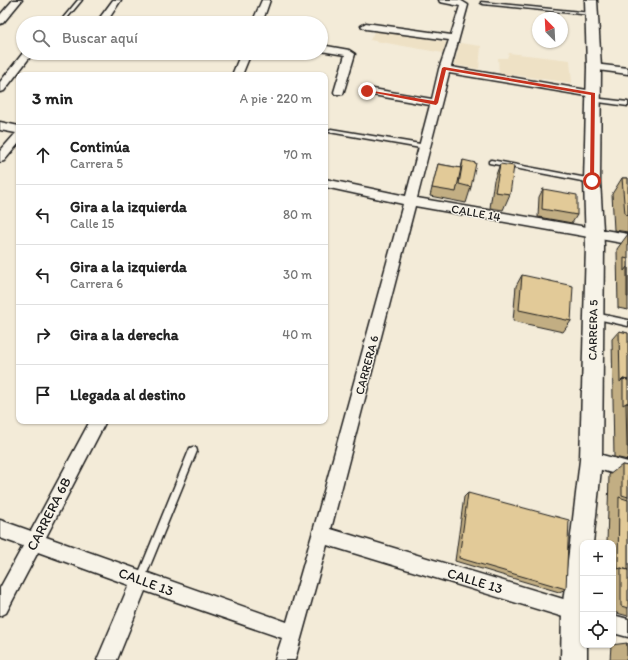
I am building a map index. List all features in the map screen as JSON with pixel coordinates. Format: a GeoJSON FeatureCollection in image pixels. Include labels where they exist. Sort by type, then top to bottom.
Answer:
{"type":"FeatureCollection","features":[{"type":"Feature","properties":{"kind":"main road","name":"CARRERA 5"},"geometry":{"type":"LineString","coordinates":[[574,660],[579,613],[590,460],[595,234],[592,181],[594,67],[591,0]]}},
{"type":"Feature","properties":{"kind":"street"},"geometry":{"type":"LineString","coordinates":[[0,21],[18,0]]}},
{"type":"Feature","properties":{"kind":"street"},"geometry":{"type":"LineString","coordinates":[[106,16],[118,0]]}},
{"type":"Feature","properties":{"kind":"street"},"geometry":{"type":"LineString","coordinates":[[260,16],[266,0]]}},
{"type":"Feature","properties":{"kind":"street","name":"CARRERA 6"},"geometry":{"type":"LineString","coordinates":[[285,660],[321,535],[410,201],[426,147],[444,68],[464,5],[457,2],[443,0]]}},
{"type":"Feature","properties":{"kind":"street"},"geometry":{"type":"LineString","coordinates":[[366,26],[453,38]]}},
{"type":"Feature","properties":{"kind":"street"},"geometry":{"type":"LineString","coordinates":[[328,49],[350,54],[339,92]]}},
{"type":"Feature","properties":{"kind":"street"},"geometry":{"type":"LineString","coordinates":[[0,89],[23,60]]}},
{"type":"Feature","properties":{"kind":"street"},"geometry":{"type":"LineString","coordinates":[[239,72],[243,60]]}},
{"type":"Feature","properties":{"kind":"street"},"geometry":{"type":"LineString","coordinates":[[594,67],[628,71]]}},
{"type":"Feature","properties":{"kind":"street"},"geometry":{"type":"LineString","coordinates":[[444,68],[593,97]]}},
{"type":"Feature","properties":{"kind":"street"},"geometry":{"type":"LineString","coordinates":[[367,91],[436,103]]}},
{"type":"Feature","properties":{"kind":"street"},"geometry":{"type":"LineString","coordinates":[[0,126],[16,129]]}},
{"type":"Feature","properties":{"kind":"street"},"geometry":{"type":"LineString","coordinates":[[0,158],[16,139]]}},
{"type":"Feature","properties":{"kind":"street","name":"CALLE 14"},"geometry":{"type":"LineString","coordinates":[[328,184],[410,201],[628,239]]}},
{"type":"Feature","properties":{"kind":"street","name":"CARRERA 6B"},"geometry":{"type":"LineString","coordinates":[[0,607],[96,424]]}},
{"type":"Feature","properties":{"kind":"street"},"geometry":{"type":"LineString","coordinates":[[590,460],[628,470]]}},
{"type":"Feature","properties":{"kind":"street","name":"CALLE 13"},"geometry":{"type":"LineString","coordinates":[[0,529],[140,580],[293,633]]}},
{"type":"Feature","properties":{"kind":"street","name":"CALLE 13"},"geometry":{"type":"LineString","coordinates":[[321,535],[579,613]]}},
{"type":"Feature","properties":{"kind":"street"},"geometry":{"type":"LineString","coordinates":[[107,660],[140,580]]}},
{"type":"Feature","properties":{"kind":"street"},"geometry":{"type":"LineString","coordinates":[[616,625],[628,628]]}},
{"type":"Feature","properties":{"kind":"lane"},"geometry":{"type":"LineString","coordinates":[[67,16],[80,0]]}},
{"type":"Feature","properties":{"kind":"lane"},"geometry":{"type":"LineString","coordinates":[[483,3],[591,14]]}},
{"type":"Feature","properties":{"kind":"lane"},"geometry":{"type":"LineString","coordinates":[[593,97],[628,104]]}},
{"type":"Feature","properties":{"kind":"lane"},"geometry":{"type":"LineString","coordinates":[[331,131],[426,147]]}},
{"type":"Feature","properties":{"kind":"lane"},"geometry":{"type":"LineString","coordinates":[[491,162],[592,181]]}},
{"type":"Feature","properties":{"kind":"lane"},"geometry":{"type":"LineString","coordinates":[[593,316],[628,323]]}},
{"type":"Feature","properties":{"kind":"lane"},"geometry":{"type":"LineString","coordinates":[[140,580],[193,451]]}},
{"type":"Feature","properties":{"kind":"shaded area"},"geometry":{"type":"Polygon","coordinates":[[[375,30],[446,42],[443,53],[370,40],[375,30]]]}},
{"type":"Feature","properties":{"kind":"shaded area"},"geometry":{"type":"Polygon","coordinates":[[[460,43],[481,46],[479,69],[454,65],[460,43]]]}},
{"type":"Feature","properties":{"kind":"shaded area"},"geometry":{"type":"Polygon","coordinates":[[[509,53],[570,60],[572,83],[499,73],[498,58],[507,58],[509,53]]]}},
{"type":"Feature","properties":{"kind":"building"},"geometry":{"type":"Polygon","coordinates":[[[463,160],[476,163],[471,187],[459,184],[463,160]]]}},
{"type":"Feature","properties":{"kind":"building"},"geometry":{"type":"Polygon","coordinates":[[[438,164],[461,168],[456,192],[432,188],[438,164]]]}},
{"type":"Feature","properties":{"kind":"building"},"geometry":{"type":"Polygon","coordinates":[[[500,164],[514,166],[510,194],[495,192],[500,164]]]}},
{"type":"Feature","properties":{"kind":"building"},"geometry":{"type":"Polygon","coordinates":[[[622,178],[628,178],[628,215],[625,214],[622,178]]]}},
{"type":"Feature","properties":{"kind":"building"},"geometry":{"type":"Polygon","coordinates":[[[543,189],[577,195],[577,215],[542,209],[543,189]]]}},
{"type":"Feature","properties":{"kind":"building"},"geometry":{"type":"Polygon","coordinates":[[[624,258],[628,259],[628,268],[627,267],[624,271],[624,258]]]}},
{"type":"Feature","properties":{"kind":"building"},"geometry":{"type":"Polygon","coordinates":[[[627,267],[628,268],[628,297],[627,297],[627,267]]]}},
{"type":"Feature","properties":{"kind":"building"},"geometry":{"type":"Polygon","coordinates":[[[522,275],[573,286],[571,321],[519,310],[522,275]]]}},
{"type":"Feature","properties":{"kind":"building"},"geometry":{"type":"Polygon","coordinates":[[[619,331],[628,333],[628,380],[623,379],[620,382],[619,331]]]}},
{"type":"Feature","properties":{"kind":"building"},"geometry":{"type":"Polygon","coordinates":[[[623,379],[628,380],[628,403],[623,405],[623,379]]]}},
{"type":"Feature","properties":{"kind":"building"},"geometry":{"type":"Polygon","coordinates":[[[626,403],[628,403],[628,447],[627,447],[626,403]]]}},
{"type":"Feature","properties":{"kind":"building"},"geometry":{"type":"Polygon","coordinates":[[[622,465],[628,466],[628,497],[622,495],[622,465]]]}},
{"type":"Feature","properties":{"kind":"building"},"geometry":{"type":"Polygon","coordinates":[[[468,493],[569,520],[566,589],[459,558],[468,493]]]}},
{"type":"Feature","properties":{"kind":"building"},"geometry":{"type":"Polygon","coordinates":[[[619,497],[628,500],[628,570],[621,568],[618,569],[619,497]]]}},
{"type":"Feature","properties":{"kind":"building"},"geometry":{"type":"Polygon","coordinates":[[[621,568],[628,570],[628,608],[621,606],[621,568]]]}},
{"type":"Feature","properties":{"kind":"building"},"geometry":{"type":"Polygon","coordinates":[[[627,643],[628,644],[628,660],[627,660],[627,643]]]}},
{"type":"Feature","properties":{"kind":"route"},"geometry":{"type":"LineString","coordinates":[[367,91],[436,103],[444,68],[593,94],[592,181]]}}]}
